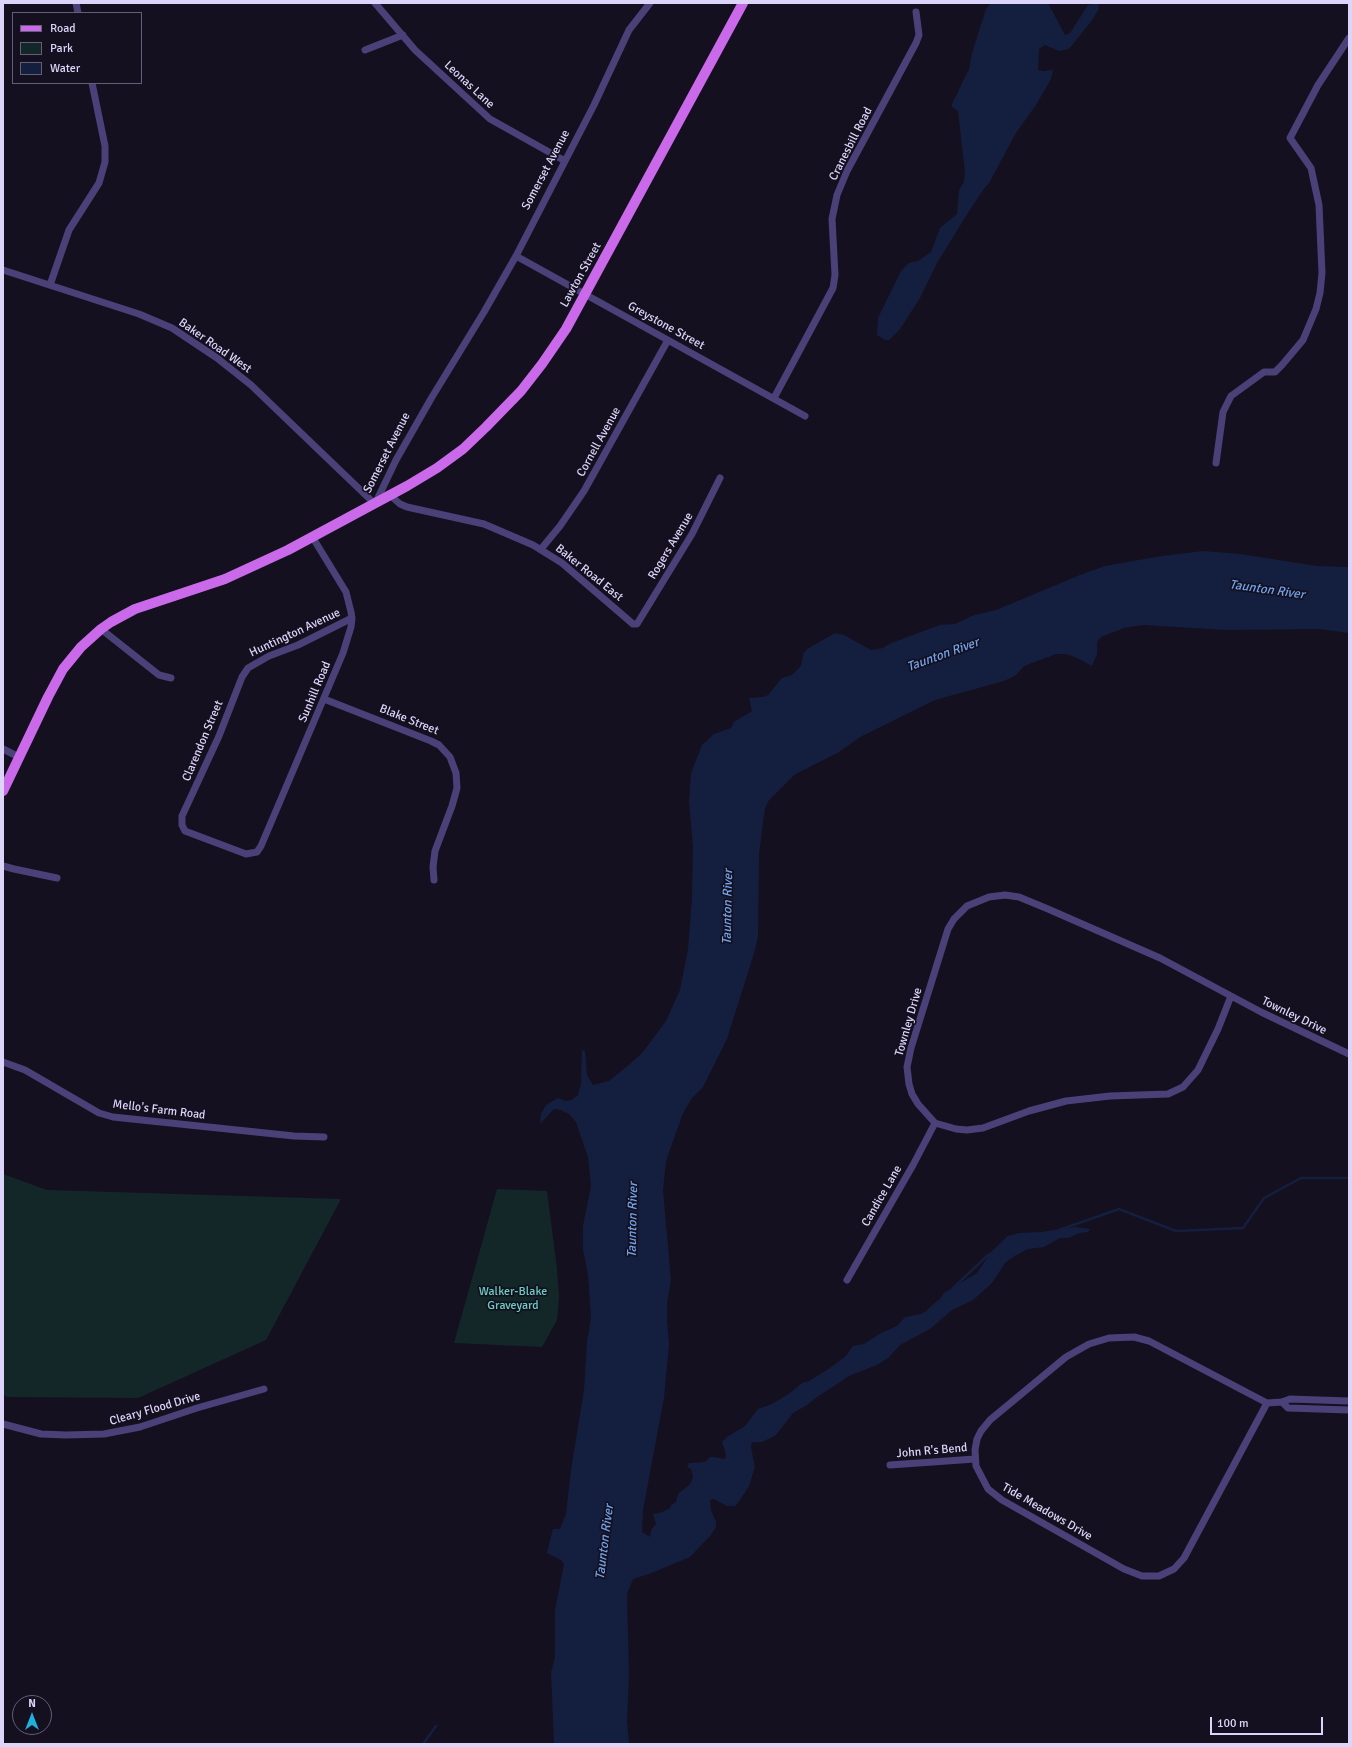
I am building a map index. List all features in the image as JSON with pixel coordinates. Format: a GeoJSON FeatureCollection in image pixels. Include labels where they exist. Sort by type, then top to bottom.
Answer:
{"type":"FeatureCollection","features":[{"type":"Feature","properties":{"kind":"main road","name":"Lawton Street"},"geometry":{"type":"LineString","coordinates":[[375,504],[437,468],[463,449],[486,428],[521,391],[542,364],[566,329],[586,294],[743,3]]}},
{"type":"Feature","properties":{"kind":"main road","name":"Somerset Avenue"},"geometry":{"type":"LineString","coordinates":[[3,791],[63,669],[81,647],[101,629],[134,609],[225,578],[313,538],[375,504]]}},
{"type":"Feature","properties":{"kind":"street","name":"Leonas Lane"},"geometry":{"type":"LineString","coordinates":[[376,3],[415,50],[490,119],[565,161]]}},
{"type":"Feature","properties":{"kind":"street","name":"Somerset Avenue"},"geometry":{"type":"LineString","coordinates":[[375,504],[396,460],[516,256],[594,105],[630,30],[650,3]]}},
{"type":"Feature","properties":{"kind":"street","name":"Cranesbill Road"},"geometry":{"type":"LineString","coordinates":[[774,398],[833,288],[835,275],[832,219],[837,195],[847,171],[916,43],[919,35],[916,12]]}},
{"type":"Feature","properties":{"kind":"street"},"geometry":{"type":"LineString","coordinates":[[365,50],[403,35]]}},
{"type":"Feature","properties":{"kind":"street"},"geometry":{"type":"LineString","coordinates":[[1216,463],[1224,412],[1231,396],[1264,372],[1275,372],[1282,365],[1303,340],[1316,309],[1320,292],[1322,272],[1319,205],[1311,168],[1290,138],[1318,85],[1349,38]]}},
{"type":"Feature","properties":{"kind":"street"},"geometry":{"type":"LineString","coordinates":[[50,285],[69,230],[99,183],[104,166],[104,146],[92,84]]}},
{"type":"Feature","properties":{"kind":"street","name":"Greystone Street"},"geometry":{"type":"LineString","coordinates":[[516,256],[805,416]]}},
{"type":"Feature","properties":{"kind":"street","name":"Baker Road West"},"geometry":{"type":"LineString","coordinates":[[3,270],[146,316],[172,328],[200,346],[251,385],[375,504]]}},
{"type":"Feature","properties":{"kind":"street","name":"Cornell Avenue"},"geometry":{"type":"LineString","coordinates":[[541,549],[560,526],[581,496],[668,340]]}},
{"type":"Feature","properties":{"kind":"street","name":"Rogers Avenue"},"geometry":{"type":"LineString","coordinates":[[637,624],[692,534],[720,478]]}},
{"type":"Feature","properties":{"kind":"street","name":"Baker Road East"},"geometry":{"type":"LineString","coordinates":[[391,496],[400,504],[407,507],[484,524],[522,539],[541,549],[562,563],[633,624],[637,624]]}},
{"type":"Feature","properties":{"kind":"street","name":"Sunhill Road"},"geometry":{"type":"LineString","coordinates":[[254,853],[261,846],[344,653],[352,618],[350,603],[346,592],[313,538]]}},
{"type":"Feature","properties":{"kind":"street","name":"Huntington Avenue"},"geometry":{"type":"LineString","coordinates":[[248,668],[269,656],[298,645],[352,618]]}},
{"type":"Feature","properties":{"kind":"street"},"geometry":{"type":"LineString","coordinates":[[101,629],[159,675],[171,678]]}},
{"type":"Feature","properties":{"kind":"street","name":"Clarendon Street"},"geometry":{"type":"LineString","coordinates":[[248,668],[242,677],[216,742],[182,816],[182,825],[188,833],[243,853],[254,853]]}},
{"type":"Feature","properties":{"kind":"street","name":"Blake Street"},"geometry":{"type":"LineString","coordinates":[[324,699],[431,740],[438,744],[450,757],[456,773],[457,788],[452,806],[435,851],[433,867],[434,880]]}},
{"type":"Feature","properties":{"kind":"street"},"geometry":{"type":"LineString","coordinates":[[3,750],[19,757]]}},
{"type":"Feature","properties":{"kind":"street"},"geometry":{"type":"LineString","coordinates":[[3,866],[57,878]]}},
{"type":"Feature","properties":{"kind":"street","name":"Townley Drive"},"geometry":{"type":"LineString","coordinates":[[935,1123],[918,1104],[912,1094],[908,1076],[908,1063],[911,1048],[948,929],[961,911],[973,902],[992,896],[1010,895],[1019,897],[1167,961],[1276,1020],[1349,1054]]}},
{"type":"Feature","properties":{"kind":"street"},"geometry":{"type":"LineString","coordinates":[[935,1123],[956,1129],[975,1130],[1045,1106],[1066,1101],[1110,1096],[1168,1094],[1178,1091],[1192,1078],[1203,1060],[1218,1029],[1231,996]]}},
{"type":"Feature","properties":{"kind":"street","name":"Mello's Farm Road"},"geometry":{"type":"LineString","coordinates":[[3,1062],[26,1070],[99,1113],[113,1117],[286,1135],[324,1137]]}},
{"type":"Feature","properties":{"kind":"street","name":"Candice Lane"},"geometry":{"type":"LineString","coordinates":[[847,1280],[913,1166],[935,1123]]}},
{"type":"Feature","properties":{"kind":"street","name":"Tide Meadows Drive"},"geometry":{"type":"LineString","coordinates":[[1134,1336],[1148,1341],[1266,1403],[1184,1558],[1174,1569],[1159,1576],[1142,1576],[1124,1569],[1002,1500],[988,1489],[978,1471],[975,1458],[981,1431],[990,1420],[1066,1357],[1089,1344],[1109,1338],[1134,1336]]}},
{"type":"Feature","properties":{"kind":"street","name":"Cleary Flood Drive"},"geometry":{"type":"LineString","coordinates":[[3,1424],[41,1434],[104,1434],[140,1427],[197,1408],[264,1389]]}},
{"type":"Feature","properties":{"kind":"street"},"geometry":{"type":"LineString","coordinates":[[1266,1403],[1282,1402],[1290,1399],[1349,1401]]}},
{"type":"Feature","properties":{"kind":"street"},"geometry":{"type":"LineString","coordinates":[[1282,1402],[1288,1408],[1349,1410]]}},
{"type":"Feature","properties":{"kind":"street","name":"John R's Bend"},"geometry":{"type":"LineString","coordinates":[[890,1465],[975,1458]]}},
{"type":"Feature","properties":{"kind":"green space"},"geometry":{"type":"Polygon","coordinates":[[[3,1174],[47,1190],[341,1199],[266,1340],[138,1398],[8,1397],[3,1395],[3,1174]]]}},
{"type":"Feature","properties":{"kind":"green space","name":"Walker-Blake Graveyard"},"geometry":{"type":"Polygon","coordinates":[[[497,1189],[547,1191],[559,1297],[557,1320],[542,1347],[454,1343],[497,1189]]]}},
{"type":"Feature","properties":{"kind":"water"},"geometry":{"type":"Polygon","coordinates":[[[991,3],[1048,3],[1065,35],[1070,33],[1088,5],[1098,3],[1099,8],[1093,19],[1069,49],[1059,51],[1045,45],[1039,49],[1038,70],[1053,70],[1051,79],[1036,105],[1016,133],[989,183],[966,216],[937,263],[920,298],[900,329],[889,340],[885,340],[877,335],[878,318],[901,271],[909,263],[918,261],[931,252],[940,228],[957,214],[959,190],[964,182],[965,172],[958,111],[952,107],[952,104],[969,69],[972,53],[986,9],[991,3]]]}},
{"type":"Feature","properties":{"kind":"water","name":"Taunton River"},"geometry":{"type":"Polygon","coordinates":[[[1203,551],[1240,554],[1317,566],[1349,567],[1349,633],[1319,629],[1225,630],[1143,625],[1124,628],[1101,637],[1097,642],[1097,654],[1092,666],[1066,654],[1056,654],[1024,666],[1016,675],[1004,681],[935,700],[860,737],[839,752],[794,775],[769,800],[765,808],[759,854],[758,936],[755,950],[727,1039],[703,1087],[692,1098],[683,1113],[666,1161],[663,1190],[671,1280],[667,1303],[669,1344],[664,1398],[643,1510],[642,1532],[650,1537],[651,1530],[656,1524],[653,1514],[660,1513],[670,1508],[671,1505],[676,1502],[678,1494],[690,1484],[693,1477],[691,1469],[687,1467],[689,1463],[705,1462],[710,1457],[725,1459],[726,1455],[722,1442],[727,1437],[745,1426],[758,1409],[772,1404],[790,1393],[802,1383],[809,1381],[830,1368],[846,1356],[853,1346],[864,1344],[881,1333],[897,1326],[905,1317],[921,1314],[934,1307],[944,1293],[977,1273],[991,1252],[1008,1236],[1020,1233],[1041,1232],[1075,1227],[1090,1229],[1088,1232],[1080,1233],[1068,1238],[1060,1238],[1044,1247],[1028,1249],[1016,1255],[1005,1263],[992,1283],[973,1300],[952,1310],[930,1329],[900,1345],[889,1357],[879,1364],[849,1376],[793,1413],[776,1435],[762,1442],[754,1442],[751,1444],[755,1467],[749,1486],[735,1506],[727,1506],[714,1499],[710,1500],[711,1510],[716,1522],[716,1527],[711,1535],[690,1557],[633,1579],[627,1594],[629,1675],[627,1722],[629,1744],[554,1744],[551,1672],[555,1658],[555,1610],[564,1564],[561,1560],[547,1553],[553,1529],[560,1529],[566,1514],[571,1470],[584,1390],[587,1341],[591,1318],[588,1275],[583,1249],[583,1226],[591,1186],[588,1157],[576,1122],[569,1114],[561,1110],[554,1109],[540,1124],[541,1114],[546,1105],[558,1098],[566,1101],[571,1100],[578,1095],[581,1083],[582,1050],[585,1051],[587,1075],[593,1085],[609,1081],[631,1063],[643,1052],[666,1021],[680,990],[688,949],[692,899],[693,846],[689,802],[691,773],[702,745],[714,734],[731,728],[734,722],[752,711],[749,698],[768,695],[782,678],[792,675],[801,666],[803,654],[807,649],[835,633],[844,635],[871,650],[883,648],[889,644],[940,625],[955,624],[974,615],[996,610],[1105,566],[1162,556],[1203,551]]]}},
{"type":"Feature","properties":{"kind":"waterway"},"geometry":{"type":"LineString","coordinates":[[1059,1230],[1119,1209],[1176,1231],[1243,1228],[1264,1198],[1301,1178],[1349,1178]]}},
{"type":"Feature","properties":{"kind":"waterway"},"geometry":{"type":"LineString","coordinates":[[952,1289],[992,1253]]}},
{"type":"Feature","properties":{"kind":"waterway"},"geometry":{"type":"LineString","coordinates":[[928,1311],[939,1301]]}},
{"type":"Feature","properties":{"kind":"waterway"},"geometry":{"type":"LineString","coordinates":[[423,1744],[436,1726]]}}]}
